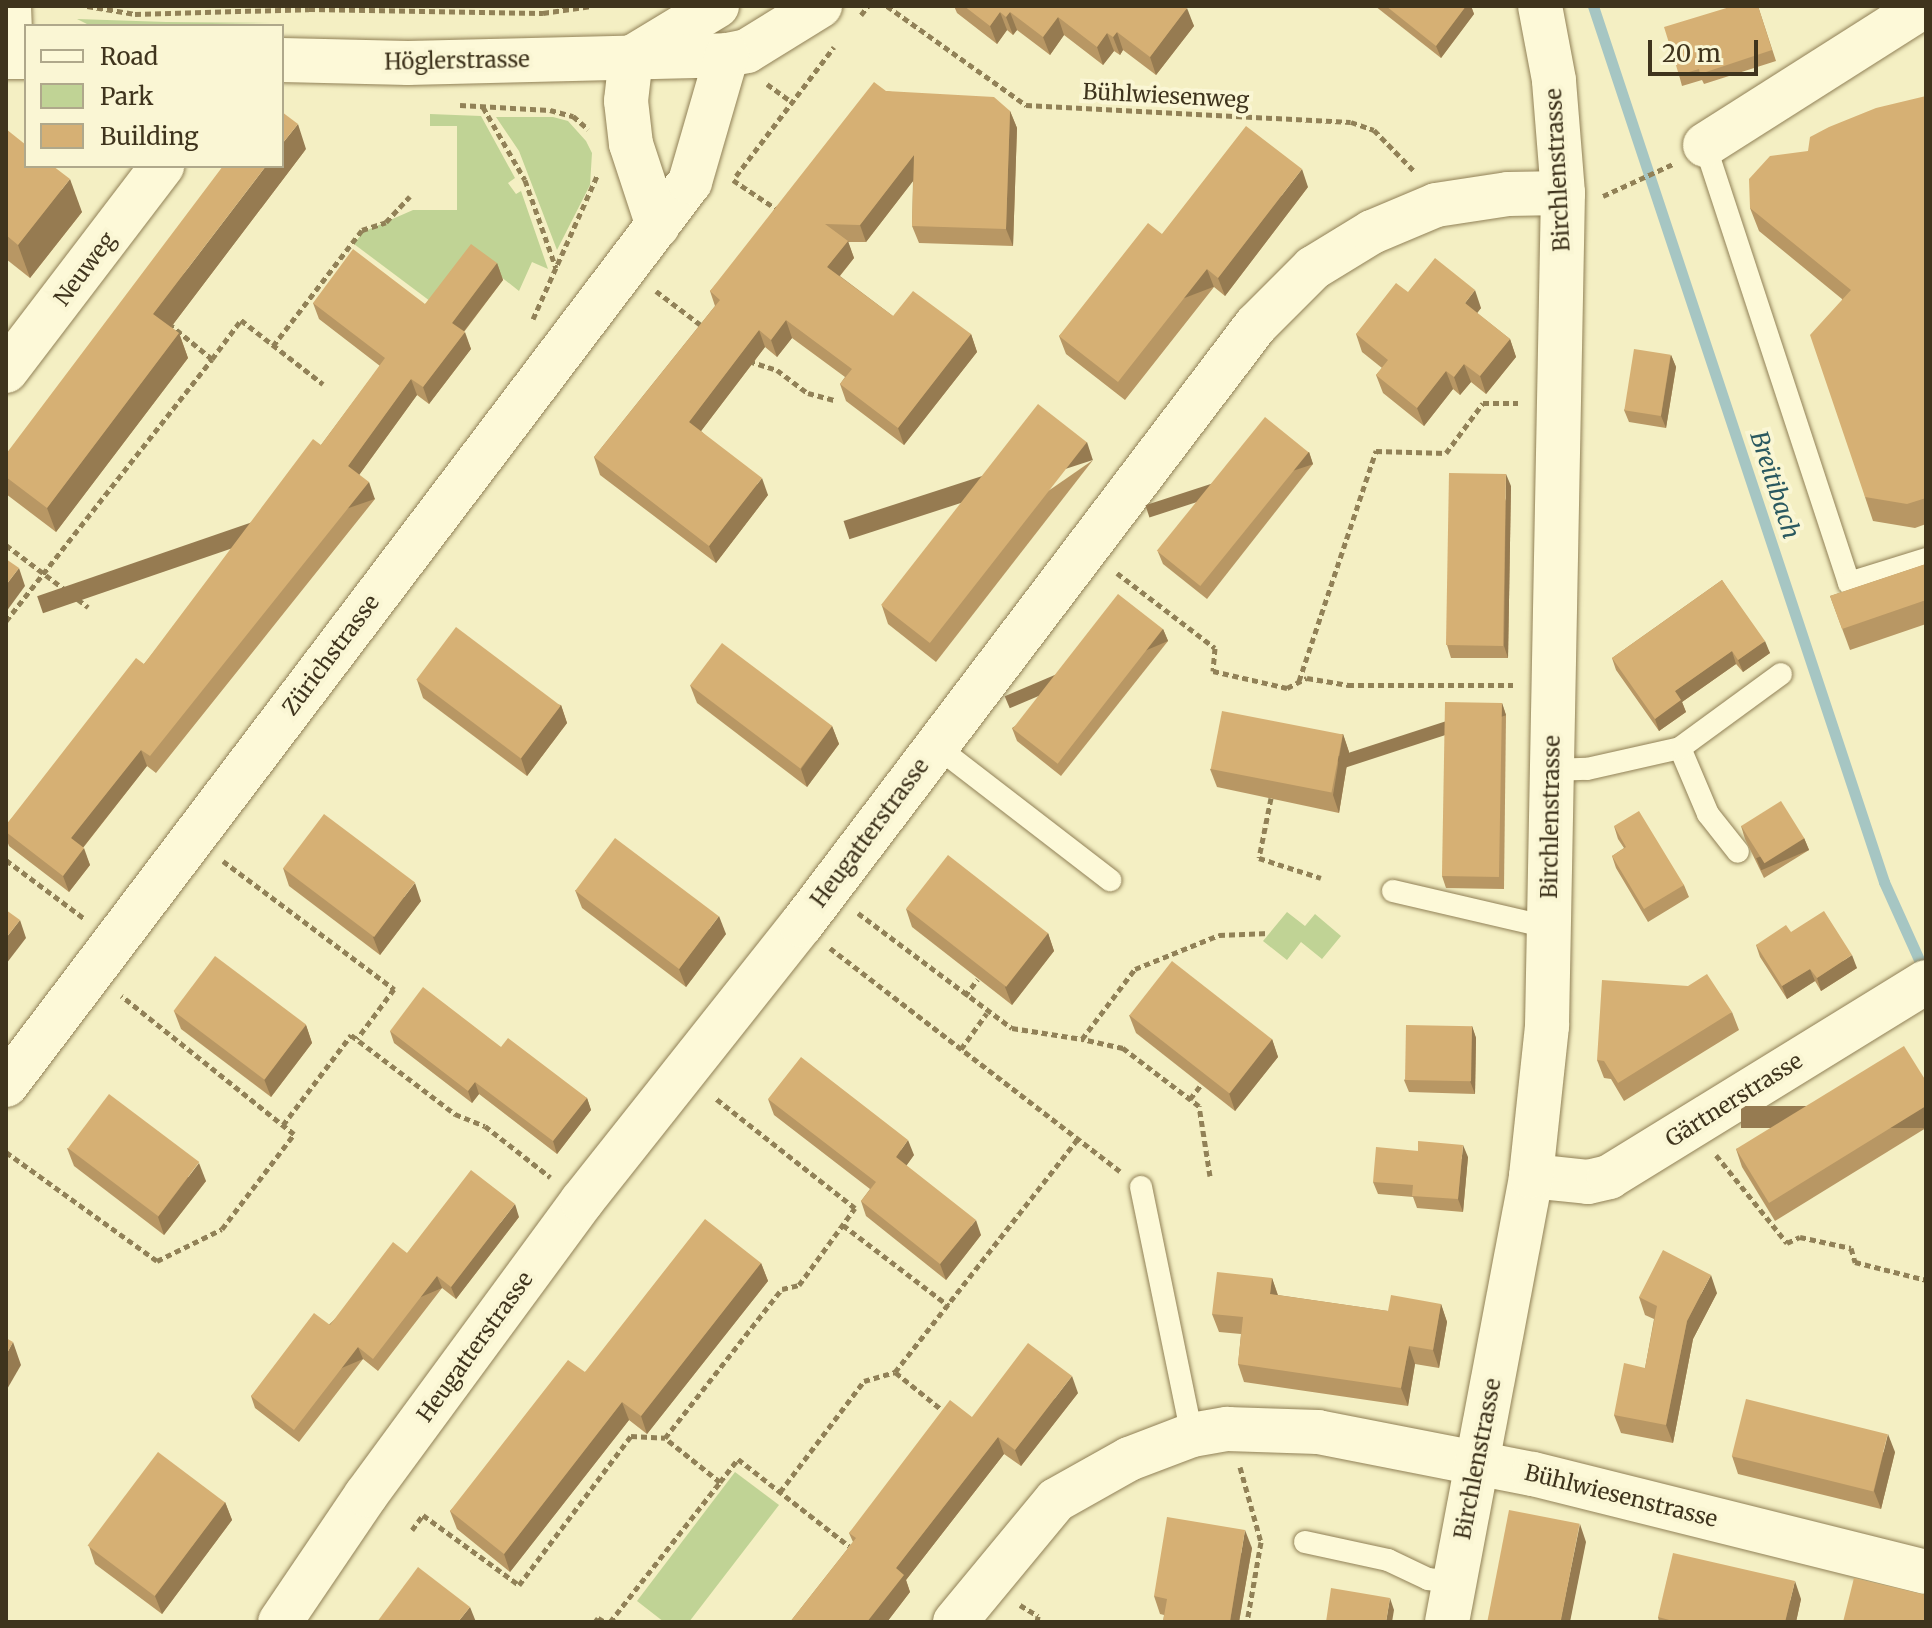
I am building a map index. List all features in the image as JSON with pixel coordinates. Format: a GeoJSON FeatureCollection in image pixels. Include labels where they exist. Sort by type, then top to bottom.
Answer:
{"type":"FeatureCollection","features":[{"type":"Feature","properties":{"kind":"street"},"geometry":{"type":"LineString","coordinates":[[9,6],[14,57]]}},
{"type":"Feature","properties":{"kind":"street"},"geometry":{"type":"LineString","coordinates":[[631,57],[717,6]]}},
{"type":"Feature","properties":{"kind":"street","name":"Birchlenstrasse"},"geometry":{"type":"LineString","coordinates":[[1451,1602],[1531,1176],[1547,1026],[1563,193],[1554,80],[1540,6]]}},
{"type":"Feature","properties":{"kind":"street"},"geometry":{"type":"LineString","coordinates":[[1705,145],[1924,6]]}},
{"type":"Feature","properties":{"kind":"street"},"geometry":{"type":"LineString","coordinates":[[631,57],[727,55],[839,22]]}},
{"type":"Feature","properties":{"kind":"street","name":"Zürichstrasse"},"geometry":{"type":"LineString","coordinates":[[6,1085],[690,182],[727,55]]}},
{"type":"Feature","properties":{"kind":"street"},"geometry":{"type":"LineString","coordinates":[[631,57],[626,101],[631,144],[658,226]]}},
{"type":"Feature","properties":{"kind":"street","name":"Höglerstrasse"},"geometry":{"type":"LineString","coordinates":[[284,60],[408,63],[631,57]]}},
{"type":"Feature","properties":{"kind":"street","name":"Neuweg"},"geometry":{"type":"LineString","coordinates":[[6,371],[160,168]]}},
{"type":"Feature","properties":{"kind":"street","name":"Heugatterstrasse"},"geometry":{"type":"LineString","coordinates":[[280,1622],[366,1495],[582,1201],[801,925],[1256,325],[1313,268],[1372,232],[1436,205],[1508,194],[1563,193]]}},
{"type":"Feature","properties":{"kind":"street","name":"Gärtnerstrasse"},"geometry":{"type":"LineString","coordinates":[[1531,1176],[1588,1182],[1609,1177],[1916,989]]}},
{"type":"Feature","properties":{"kind":"street","name":"Bühlwiesenstrasse"},"geometry":{"type":"LineString","coordinates":[[955,1622],[1056,1500],[1129,1459],[1210,1432],[1318,1432],[1477,1464],[1926,1572]]}},
{"type":"Feature","properties":{"kind":"lane"},"geometry":{"type":"LineString","coordinates":[[1705,145],[1849,583],[1926,559]]}},
{"type":"Feature","properties":{"kind":"lane"},"geometry":{"type":"LineString","coordinates":[[1552,770],[1587,769],[1680,748],[1781,674]]}},
{"type":"Feature","properties":{"kind":"lane"},"geometry":{"type":"LineString","coordinates":[[936,746],[1110,880]]}},
{"type":"Feature","properties":{"kind":"lane"},"geometry":{"type":"LineString","coordinates":[[1680,748],[1708,814],[1738,852]]}},
{"type":"Feature","properties":{"kind":"lane"},"geometry":{"type":"LineString","coordinates":[[1393,891],[1548,927]]}},
{"type":"Feature","properties":{"kind":"lane"},"geometry":{"type":"LineString","coordinates":[[1141,1187],[1210,1432]]}},
{"type":"Feature","properties":{"kind":"lane"},"geometry":{"type":"LineString","coordinates":[[1305,1542],[1388,1560],[1428,1579],[1451,1602]]}},
{"type":"Feature","properties":{"kind":"path"},"geometry":{"type":"LineString","coordinates":[[87,6],[135,14],[309,8],[543,13],[591,6]]}},
{"type":"Feature","properties":{"kind":"path"},"geometry":{"type":"LineString","coordinates":[[756,146],[839,22],[868,6]]}},
{"type":"Feature","properties":{"kind":"path","name":"Bühlwiesenweg"},"geometry":{"type":"LineString","coordinates":[[887,6],[1026,105],[1351,122],[1374,130],[1393,145],[1436,205]]}},
{"type":"Feature","properties":{"kind":"path"},"geometry":{"type":"LineString","coordinates":[[482,107],[525,180],[556,268]]}},
{"type":"Feature","properties":{"kind":"path"},"geometry":{"type":"LineString","coordinates":[[531,332],[598,171]]}},
{"type":"Feature","properties":{"kind":"path"},"geometry":{"type":"LineString","coordinates":[[1628,187],[1660,172]]}},
{"type":"Feature","properties":{"kind":"path"},"geometry":{"type":"LineString","coordinates":[[733,180],[770,208],[790,214]]}},
{"type":"Feature","properties":{"kind":"path"},"geometry":{"type":"LineString","coordinates":[[273,346],[362,230],[386,222],[410,196]]}},
{"type":"Feature","properties":{"kind":"path"},"geometry":{"type":"LineString","coordinates":[[653,288],[714,334]]}},
{"type":"Feature","properties":{"kind":"path"},"geometry":{"type":"LineString","coordinates":[[163,320],[212,359]]}},
{"type":"Feature","properties":{"kind":"path"},"geometry":{"type":"LineString","coordinates":[[6,621],[241,320],[323,384]]}},
{"type":"Feature","properties":{"kind":"path"},"geometry":{"type":"LineString","coordinates":[[738,353],[777,370],[808,393],[834,400]]}},
{"type":"Feature","properties":{"kind":"path"},"geometry":{"type":"LineString","coordinates":[[1299,682],[1376,451],[1446,453],[1483,403],[1560,404]]}},
{"type":"Feature","properties":{"kind":"path"},"geometry":{"type":"LineString","coordinates":[[6,545],[88,607]]}},
{"type":"Feature","properties":{"kind":"path"},"geometry":{"type":"LineString","coordinates":[[1085,548],[1215,648],[1213,671],[1287,688],[1307,678],[1348,685],[1553,685]]}},
{"type":"Feature","properties":{"kind":"path"},"geometry":{"type":"LineString","coordinates":[[1271,798],[1259,858],[1321,878]]}},
{"type":"Feature","properties":{"kind":"path"},"geometry":{"type":"LineString","coordinates":[[193,838],[394,989],[357,1039]]}},
{"type":"Feature","properties":{"kind":"path"},"geometry":{"type":"LineString","coordinates":[[6,860],[104,957],[294,1134],[222,1229],[157,1261],[6,1152]]}},
{"type":"Feature","properties":{"kind":"path"},"geometry":{"type":"LineString","coordinates":[[827,890],[987,1013],[1012,1028],[1123,1048],[1199,1106],[1210,1176]]}},
{"type":"Feature","properties":{"kind":"path"},"geometry":{"type":"LineString","coordinates":[[801,925],[1141,1187]]}},
{"type":"Feature","properties":{"kind":"path"},"geometry":{"type":"LineString","coordinates":[[1082,1039],[1135,969],[1219,935],[1269,933]]}},
{"type":"Feature","properties":{"kind":"path"},"geometry":{"type":"LineString","coordinates":[[965,996],[978,979]]}},
{"type":"Feature","properties":{"kind":"path"},"geometry":{"type":"LineString","coordinates":[[961,1049],[987,1013]]}},
{"type":"Feature","properties":{"kind":"path"},"geometry":{"type":"LineString","coordinates":[[283,1125],[351,1035],[582,1201]]}},
{"type":"Feature","properties":{"kind":"path"},"geometry":{"type":"LineString","coordinates":[[665,1438],[782,1289],[799,1285],[855,1208],[684,1073]]}},
{"type":"Feature","properties":{"kind":"path"},"geometry":{"type":"LineString","coordinates":[[1190,1099],[1201,1085]]}},
{"type":"Feature","properties":{"kind":"path"},"geometry":{"type":"LineString","coordinates":[[1692,1126],[1787,1243],[1800,1237],[1851,1248],[1855,1262],[1926,1280]]}},
{"type":"Feature","properties":{"kind":"path"},"geometry":{"type":"LineString","coordinates":[[780,1492],[864,1381],[895,1372],[1078,1139]]}},
{"type":"Feature","properties":{"kind":"path"},"geometry":{"type":"LineString","coordinates":[[843,1225],[882,1254],[886,1262],[949,1306]]}},
{"type":"Feature","properties":{"kind":"path"},"geometry":{"type":"LineString","coordinates":[[895,1372],[947,1415]]}},
{"type":"Feature","properties":{"kind":"path"},"geometry":{"type":"LineString","coordinates":[[1210,1432],[1261,1542],[1247,1622]]}},
{"type":"Feature","properties":{"kind":"path"},"geometry":{"type":"LineString","coordinates":[[412,1530],[423,1515],[519,1585],[631,1436],[665,1438],[720,1482]]}},
{"type":"Feature","properties":{"kind":"path"},"geometry":{"type":"LineString","coordinates":[[595,1622],[598,1618],[607,1622],[738,1459],[849,1546]]}},
{"type":"Feature","properties":{"kind":"green space"},"geometry":{"type":"Polygon","coordinates":[[[77,19],[272,23],[212,24],[87,24],[77,19]]]}},
{"type":"Feature","properties":{"kind":"green space"},"geometry":{"type":"Polygon","coordinates":[[[430,114],[481,116],[515,178],[508,183],[516,194],[521,191],[548,269],[532,262],[519,291],[477,258],[438,307],[354,244],[363,232],[413,210],[457,210],[457,126],[430,126],[430,114]]]}},
{"type":"Feature","properties":{"kind":"green space"},"geometry":{"type":"Polygon","coordinates":[[[496,117],[553,117],[568,121],[592,153],[590,185],[557,250],[519,151],[496,117]]]}},
{"type":"Feature","properties":{"kind":"green space"},"geometry":{"type":"Polygon","coordinates":[[[1287,912],[1305,926],[1315,914],[1341,936],[1322,959],[1301,942],[1287,960],[1263,941],[1287,912]]]}},
{"type":"Feature","properties":{"kind":"green space"},"geometry":{"type":"Polygon","coordinates":[[[735,1472],[779,1505],[689,1622],[664,1622],[637,1601],[735,1472]]]}},
{"type":"Feature","properties":{"kind":"building"},"geometry":{"type":"Polygon","coordinates":[[[964,6],[1187,8],[1150,57],[1117,32],[1113,37],[1107,33],[1097,47],[1058,17],[1043,37],[1010,12],[1006,17],[1000,12],[990,26],[964,6]]]}},
{"type":"Feature","properties":{"kind":"building"},"geometry":{"type":"Polygon","coordinates":[[[1386,6],[1466,6],[1436,46],[1386,6]]]}},
{"type":"Feature","properties":{"kind":"building"},"geometry":{"type":"Polygon","coordinates":[[[1733,6],[1758,6],[1772,50],[1700,74],[1699,69],[1679,75],[1664,27],[1733,6]]]}},
{"type":"Feature","properties":{"kind":"building"},"geometry":{"type":"Polygon","coordinates":[[[874,82],[886,91],[994,97],[1010,111],[1006,229],[912,226],[914,155],[860,225],[825,224],[848,241],[827,267],[893,316],[913,291],[971,334],[898,428],[840,384],[852,369],[786,320],[771,340],[759,330],[689,422],[762,478],[709,546],[594,457],[720,300],[710,291],[874,82]]]}},
{"type":"Feature","properties":{"kind":"building"},"geometry":{"type":"Polygon","coordinates":[[[1926,96],[1926,498],[1907,504],[1865,497],[1810,335],[1851,290],[1750,208],[1749,179],[1770,156],[1808,151],[1810,137],[1829,127],[1876,108],[1926,96]]]}},
{"type":"Feature","properties":{"kind":"building"},"geometry":{"type":"Polygon","coordinates":[[[284,114],[298,124],[284,142],[284,114]]]}},
{"type":"Feature","properties":{"kind":"building"},"geometry":{"type":"Polygon","coordinates":[[[1246,126],[1302,169],[1218,278],[1207,269],[1118,382],[1059,336],[1148,223],[1162,234],[1246,126]]]}},
{"type":"Feature","properties":{"kind":"building"},"geometry":{"type":"Polygon","coordinates":[[[6,129],[24,143],[24,168],[56,168],[70,179],[18,245],[6,235],[6,129]]]}},
{"type":"Feature","properties":{"kind":"building"},"geometry":{"type":"Polygon","coordinates":[[[221,168],[264,168],[153,314],[179,333],[47,508],[6,477],[6,454],[221,168]]]}},
{"type":"Feature","properties":{"kind":"building"},"geometry":{"type":"Polygon","coordinates":[[[471,244],[497,263],[452,323],[465,332],[423,387],[411,379],[348,466],[369,482],[150,756],[141,750],[71,838],[84,848],[63,876],[6,832],[6,825],[136,658],[144,664],[313,439],[321,445],[385,358],[313,303],[353,249],[425,304],[471,244]]]}},
{"type":"Feature","properties":{"kind":"building"},"geometry":{"type":"Polygon","coordinates":[[[1435,258],[1475,290],[1465,303],[1510,339],[1480,376],[1464,364],[1454,377],[1446,371],[1417,408],[1376,375],[1388,360],[1356,334],[1396,283],[1408,292],[1435,258]]]}},
{"type":"Feature","properties":{"kind":"building"},"geometry":{"type":"Polygon","coordinates":[[[1634,349],[1671,355],[1661,416],[1624,410],[1634,349]]]}},
{"type":"Feature","properties":{"kind":"building"},"geometry":{"type":"Polygon","coordinates":[[[1038,404],[1087,442],[930,643],[881,605],[1038,404]]]}},
{"type":"Feature","properties":{"kind":"building"},"geometry":{"type":"Polygon","coordinates":[[[1265,417],[1309,452],[1200,586],[1157,551],[1265,417]]]}},
{"type":"Feature","properties":{"kind":"building"},"geometry":{"type":"Polygon","coordinates":[[[1449,473],[1506,474],[1503,646],[1446,645],[1449,473]]]}},
{"type":"Feature","properties":{"kind":"building"},"geometry":{"type":"Polygon","coordinates":[[[6,559],[19,568],[6,585],[6,559]]]}},
{"type":"Feature","properties":{"kind":"building"},"geometry":{"type":"Polygon","coordinates":[[[1926,564],[1926,600],[1842,629],[1830,596],[1926,564]]]}},
{"type":"Feature","properties":{"kind":"building"},"geometry":{"type":"Polygon","coordinates":[[[1722,580],[1765,641],[1738,660],[1732,651],[1675,691],[1681,700],[1655,719],[1612,658],[1722,580]]]}},
{"type":"Feature","properties":{"kind":"building"},"geometry":{"type":"Polygon","coordinates":[[[1118,594],[1163,629],[1058,764],[1013,729],[1118,594]]]}},
{"type":"Feature","properties":{"kind":"building"},"geometry":{"type":"Polygon","coordinates":[[[456,627],[561,706],[521,759],[416,680],[456,627]]]}},
{"type":"Feature","properties":{"kind":"building"},"geometry":{"type":"Polygon","coordinates":[[[722,643],[832,726],[800,768],[690,685],[722,643]]]}},
{"type":"Feature","properties":{"kind":"building"},"geometry":{"type":"Polygon","coordinates":[[[1445,702],[1502,703],[1499,877],[1442,876],[1445,702]]]}},
{"type":"Feature","properties":{"kind":"building"},"geometry":{"type":"Polygon","coordinates":[[[1222,711],[1343,734],[1331,792],[1211,769],[1222,711]]]}},
{"type":"Feature","properties":{"kind":"building"},"geometry":{"type":"Polygon","coordinates":[[[1781,801],[1804,838],[1764,863],[1741,826],[1781,801]]]}},
{"type":"Feature","properties":{"kind":"building"},"geometry":{"type":"Polygon","coordinates":[[[1639,811],[1684,885],[1644,909],[1612,856],[1626,847],[1614,826],[1639,811]]]}},
{"type":"Feature","properties":{"kind":"building"},"geometry":{"type":"Polygon","coordinates":[[[324,814],[415,883],[374,937],[283,868],[324,814]]]}},
{"type":"Feature","properties":{"kind":"building"},"geometry":{"type":"Polygon","coordinates":[[[615,838],[719,916],[679,969],[575,891],[615,838]]]}},
{"type":"Feature","properties":{"kind":"building"},"geometry":{"type":"Polygon","coordinates":[[[948,855],[1048,933],[1006,987],[906,909],[948,855]]]}},
{"type":"Feature","properties":{"kind":"building"},"geometry":{"type":"Polygon","coordinates":[[[6,910],[20,920],[6,938],[6,910]]]}},
{"type":"Feature","properties":{"kind":"building"},"geometry":{"type":"Polygon","coordinates":[[[1824,911],[1852,955],[1817,978],[1810,969],[1782,986],[1756,945],[1786,925],[1791,932],[1824,911]]]}},
{"type":"Feature","properties":{"kind":"building"},"geometry":{"type":"Polygon","coordinates":[[[215,956],[306,1025],[265,1080],[173,1011],[215,956]]]}},
{"type":"Feature","properties":{"kind":"building"},"geometry":{"type":"Polygon","coordinates":[[[1172,961],[1272,1039],[1230,1094],[1130,1015],[1172,961]]]}},
{"type":"Feature","properties":{"kind":"building"},"geometry":{"type":"Polygon","coordinates":[[[1707,974],[1732,1012],[1618,1083],[1604,1061],[1597,1060],[1602,980],[1688,986],[1707,974]]]}},
{"type":"Feature","properties":{"kind":"building"},"geometry":{"type":"Polygon","coordinates":[[[423,987],[501,1047],[508,1038],[587,1098],[553,1141],[475,1082],[468,1091],[390,1031],[423,987]]]}},
{"type":"Feature","properties":{"kind":"building"},"geometry":{"type":"Polygon","coordinates":[[[1406,1025],[1472,1026],[1471,1081],[1405,1080],[1406,1025]]]}},
{"type":"Feature","properties":{"kind":"building"},"geometry":{"type":"Polygon","coordinates":[[[1904,1046],[1926,1081],[1926,1106],[1769,1203],[1736,1149],[1904,1046]]]}},
{"type":"Feature","properties":{"kind":"building"},"geometry":{"type":"Polygon","coordinates":[[[801,1057],[908,1140],[896,1157],[976,1220],[940,1264],[861,1201],[876,1182],[768,1099],[801,1057]]]}},
{"type":"Feature","properties":{"kind":"building"},"geometry":{"type":"Polygon","coordinates":[[[109,1094],[199,1162],[158,1216],[68,1148],[109,1094]]]}},
{"type":"Feature","properties":{"kind":"building"},"geometry":{"type":"Polygon","coordinates":[[[1418,1141],[1463,1145],[1458,1199],[1412,1196],[1413,1185],[1373,1182],[1376,1147],[1418,1151],[1418,1141]]]}},
{"type":"Feature","properties":{"kind":"building"},"geometry":{"type":"Polygon","coordinates":[[[471,1170],[515,1204],[451,1287],[437,1276],[373,1359],[358,1347],[294,1430],[251,1396],[314,1313],[330,1325],[393,1242],[407,1253],[471,1170]]]}},
{"type":"Feature","properties":{"kind":"building"},"geometry":{"type":"Polygon","coordinates":[[[705,1219],[761,1263],[641,1416],[622,1402],[504,1554],[450,1511],[568,1360],[585,1372],[705,1219]]]}},
{"type":"Feature","properties":{"kind":"building"},"geometry":{"type":"Polygon","coordinates":[[[1663,1250],[1711,1275],[1687,1321],[1666,1425],[1614,1415],[1624,1363],[1645,1368],[1657,1306],[1639,1297],[1663,1250]]]}},
{"type":"Feature","properties":{"kind":"building"},"geometry":{"type":"Polygon","coordinates":[[[1217,1272],[1272,1278],[1270,1294],[1388,1311],[1391,1295],[1441,1304],[1433,1350],[1409,1346],[1401,1388],[1238,1364],[1243,1317],[1212,1314],[1217,1272]]]}},
{"type":"Feature","properties":{"kind":"building"},"geometry":{"type":"Polygon","coordinates":[[[6,1338],[13,1342],[6,1355],[6,1338]]]}},
{"type":"Feature","properties":{"kind":"building"},"geometry":{"type":"Polygon","coordinates":[[[1028,1343],[1072,1376],[1015,1450],[998,1437],[896,1568],[904,1575],[867,1622],[790,1622],[856,1538],[849,1533],[950,1400],[972,1417],[1028,1343]]]}},
{"type":"Feature","properties":{"kind":"building"},"geometry":{"type":"Polygon","coordinates":[[[1746,1399],[1888,1434],[1873,1492],[1732,1456],[1746,1399]]]}},
{"type":"Feature","properties":{"kind":"building"},"geometry":{"type":"Polygon","coordinates":[[[158,1452],[225,1503],[155,1596],[88,1545],[158,1452]]]}},
{"type":"Feature","properties":{"kind":"building"},"geometry":{"type":"Polygon","coordinates":[[[1509,1510],[1580,1524],[1561,1622],[1487,1622],[1509,1510]]]}},
{"type":"Feature","properties":{"kind":"building"},"geometry":{"type":"Polygon","coordinates":[[[1167,1517],[1245,1530],[1232,1622],[1163,1622],[1167,1599],[1154,1596],[1167,1517]]]}},
{"type":"Feature","properties":{"kind":"building"},"geometry":{"type":"Polygon","coordinates":[[[1673,1553],[1795,1581],[1785,1622],[1677,1622],[1658,1617],[1673,1553]]]}},
{"type":"Feature","properties":{"kind":"building"},"geometry":{"type":"Polygon","coordinates":[[[418,1567],[470,1607],[458,1622],[377,1622],[418,1567]]]}},
{"type":"Feature","properties":{"kind":"building"},"geometry":{"type":"Polygon","coordinates":[[[1854,1578],[1926,1595],[1926,1622],[1843,1622],[1854,1578]]]}},
{"type":"Feature","properties":{"kind":"building"},"geometry":{"type":"Polygon","coordinates":[[[1331,1588],[1390,1598],[1386,1622],[1326,1622],[1331,1588]]]}},
{"type":"Feature","properties":{"kind":"waterway","name":"Breitibach"},"geometry":{"type":"LineString","coordinates":[[1593,6],[1884,882],[1925,973]]}}]}
